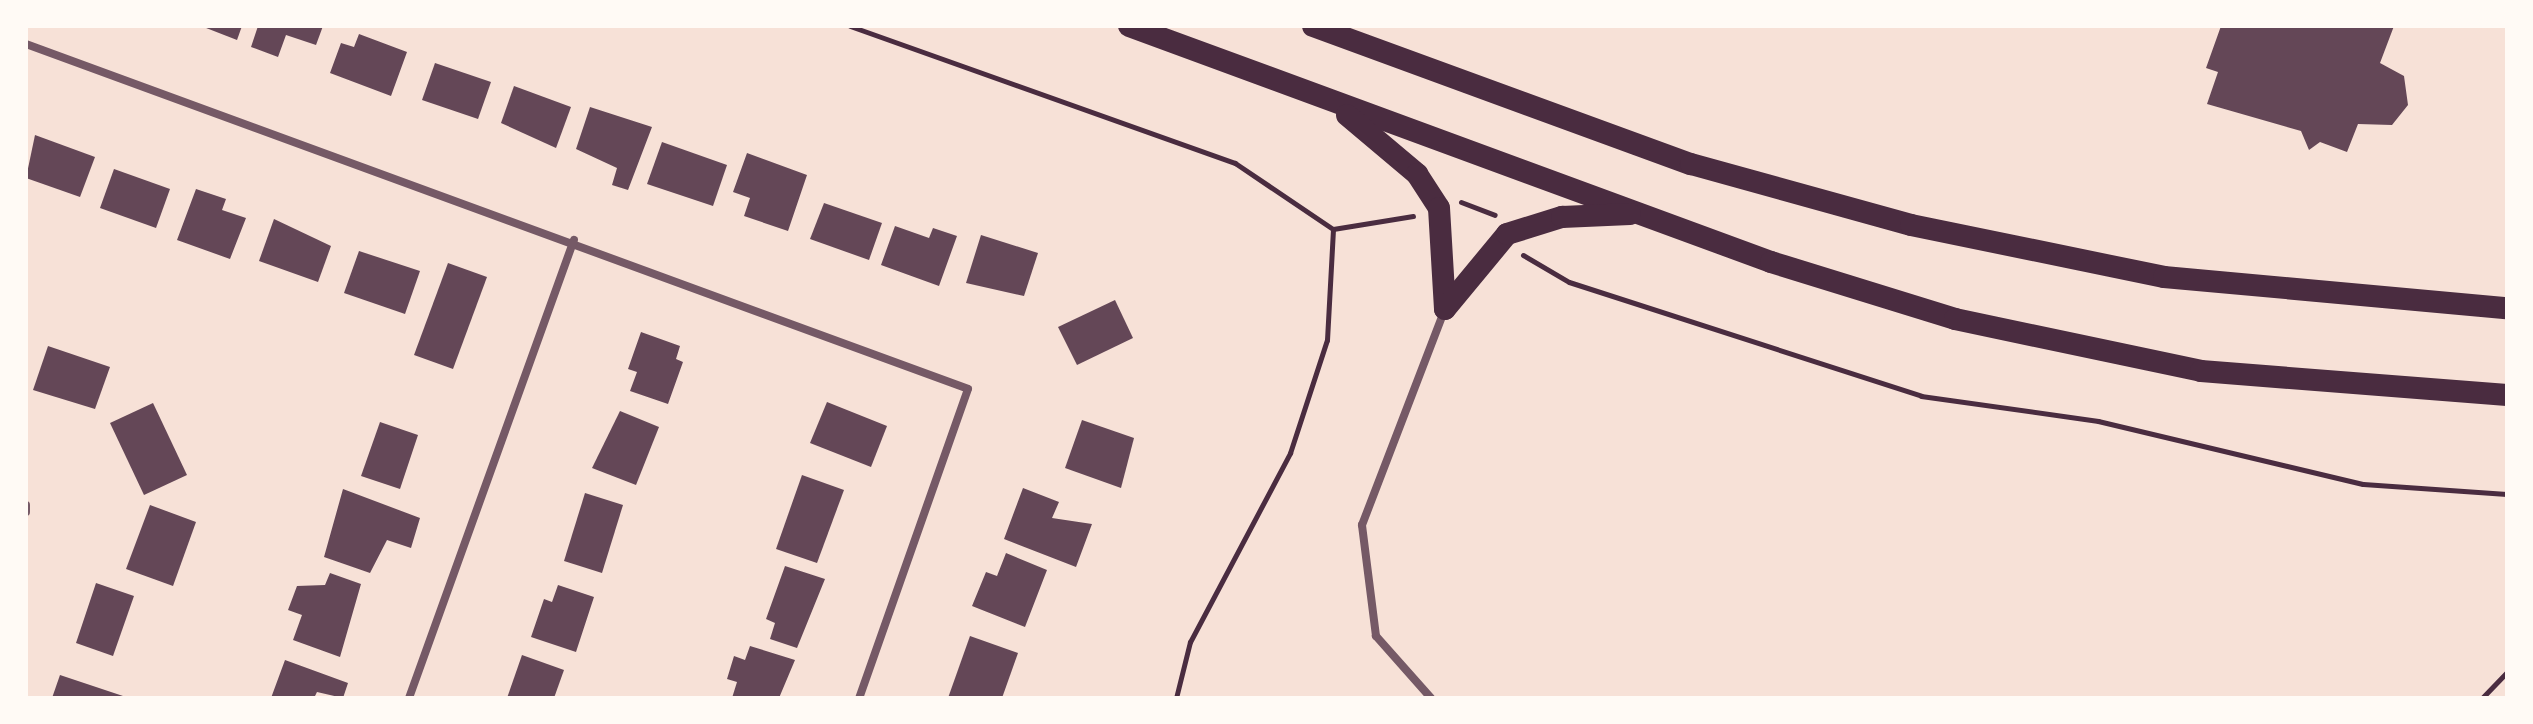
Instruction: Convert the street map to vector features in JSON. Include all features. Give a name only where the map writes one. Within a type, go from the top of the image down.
[{"type":"highway","points":[[1129,26],[1862,293],[2090,351],[2201,371],[2393,389],[2507,395]]},
{"type":"highway","points":[[1313,26],[1691,164],[1911,225],[2164,277],[2507,308]]},
{"type":"highway","points":[[1343,26],[1372,48]]},
{"type":"highway","points":[[1334,103],[1432,194],[1446,241],[1445,309]]},
{"type":"highway","points":[[1445,309],[1507,234],[1562,217],[1643,214]]},
{"type":"highway","points":[[2393,389],[2507,405]]},
{"type":"street","points":[[26,44],[574,240],[968,389],[859,698]]},
{"type":"street","points":[[409,698],[574,240]]},
{"type":"street","points":[[1431,698],[1376,636],[1362,525],[1445,309]]},
{"type":"street","points":[[26,505],[26,512]]},
{"type":"path","points":[[850,26],[1235,163],[1333,229],[1425,213]]},
{"type":"path","points":[[1459,202],[1480,204],[1498,220]]},
{"type":"path","points":[[1176,698],[1190,642],[1290,453],[1309,397],[1327,340],[1333,229]]},
{"type":"path","points":[[1517,250],[1569,282],[1921,396],[2098,421],[2363,484],[2507,494]]},
{"type":"path","points":[[2482,698],[2507,672]]},
{"type":"building","points":[[201,26],[242,26],[237,40]]},
{"type":"building","points":[[258,26],[323,26],[316,45],[286,35],[278,57],[251,47]]},
{"type":"building","points":[[2221,26],[2394,26],[2380,63],[2404,76],[2408,105],[2392,125],[2358,124],[2347,152],[2320,142],[2309,150],[2301,131],[2207,104],[2218,72],[2206,68]]},
{"type":"building","points":[[359,34],[407,52],[391,96],[330,73],[341,43],[354,47]]},
{"type":"building","points":[[435,63],[491,82],[478,119],[422,100]]},
{"type":"building","points":[[514,86],[571,107],[556,148],[501,123]]},
{"type":"building","points":[[590,107],[652,127],[628,190],[612,185],[617,168],[576,149]]},
{"type":"building","points":[[35,135],[95,157],[80,197],[26,178]]},
{"type":"building","points":[[662,142],[727,165],[713,206],[647,184]]},
{"type":"building","points":[[747,153],[807,175],[788,231],[744,216],[750,198],[733,192]]},
{"type":"building","points":[[114,169],[170,189],[156,228],[100,208]]},
{"type":"building","points":[[196,189],[226,199],[222,210],[246,218],[230,259],[177,240]]},
{"type":"building","points":[[824,203],[882,223],[869,260],[810,239]]},
{"type":"building","points":[[274,219],[331,246],[318,282],[259,261]]},
{"type":"building","points":[[895,226],[929,238],[933,228],[957,236],[939,286],[881,265]]},
{"type":"building","points":[[981,235],[1038,253],[1024,296],[966,283]]},
{"type":"building","points":[[359,251],[420,271],[405,314],[344,293]]},
{"type":"building","points":[[448,263],[487,277],[453,369],[414,355]]},
{"type":"building","points":[[1115,300],[1133,338],[1077,365],[1058,327]]},
{"type":"building","points":[[641,332],[680,346],[676,359],[683,362],[668,404],[630,391],[637,372],[628,369]]},
{"type":"building","points":[[48,346],[110,367],[95,409],[33,390]]},
{"type":"building","points":[[827,402],[887,426],[871,467],[810,443]]},
{"type":"building","points":[[153,403],[187,475],[144,495],[110,423]]},
{"type":"building","points":[[620,411],[659,427],[636,485],[592,468]]},
{"type":"building","points":[[1082,420],[1134,438],[1121,488],[1065,468]]},
{"type":"building","points":[[380,422],[418,435],[400,489],[361,476]]},
{"type":"building","points":[[802,475],[844,490],[817,563],[776,549]]},
{"type":"building","points":[[1023,488],[1059,502],[1052,518],[1092,524],[1076,567],[1004,539]]},
{"type":"building","points":[[343,489],[420,518],[411,548],[387,540],[370,573],[324,557]]},
{"type":"building","points":[[585,493],[623,505],[602,573],[564,561]]},
{"type":"building","points":[[150,505],[196,522],[173,586],[126,569]]},
{"type":"building","points":[[1006,553],[1047,570],[1025,627],[972,606],[986,572],[997,576]]},
{"type":"building","points":[[785,566],[825,579],[797,648],[770,639],[775,623],[766,619]]},
{"type":"building","points":[[330,573],[361,584],[340,657],[293,640],[302,615],[288,610],[297,586],[325,585]]},
{"type":"building","points":[[96,583],[134,596],[113,656],[76,643]]},
{"type":"building","points":[[558,585],[594,597],[576,652],[531,637],[544,599],[552,602]]},
{"type":"building","points":[[970,636],[1018,653],[1002,698],[948,698]]},
{"type":"building","points":[[750,646],[795,660],[779,698],[732,698],[737,682],[727,679],[734,656],[745,660]]},
{"type":"building","points":[[522,655],[564,670],[554,698],[507,698]]},
{"type":"building","points":[[285,660],[348,683],[343,698],[317,692],[314,698],[271,698]]},
{"type":"building","points":[[60,675],[126,697],[126,698],[52,698]]}]
